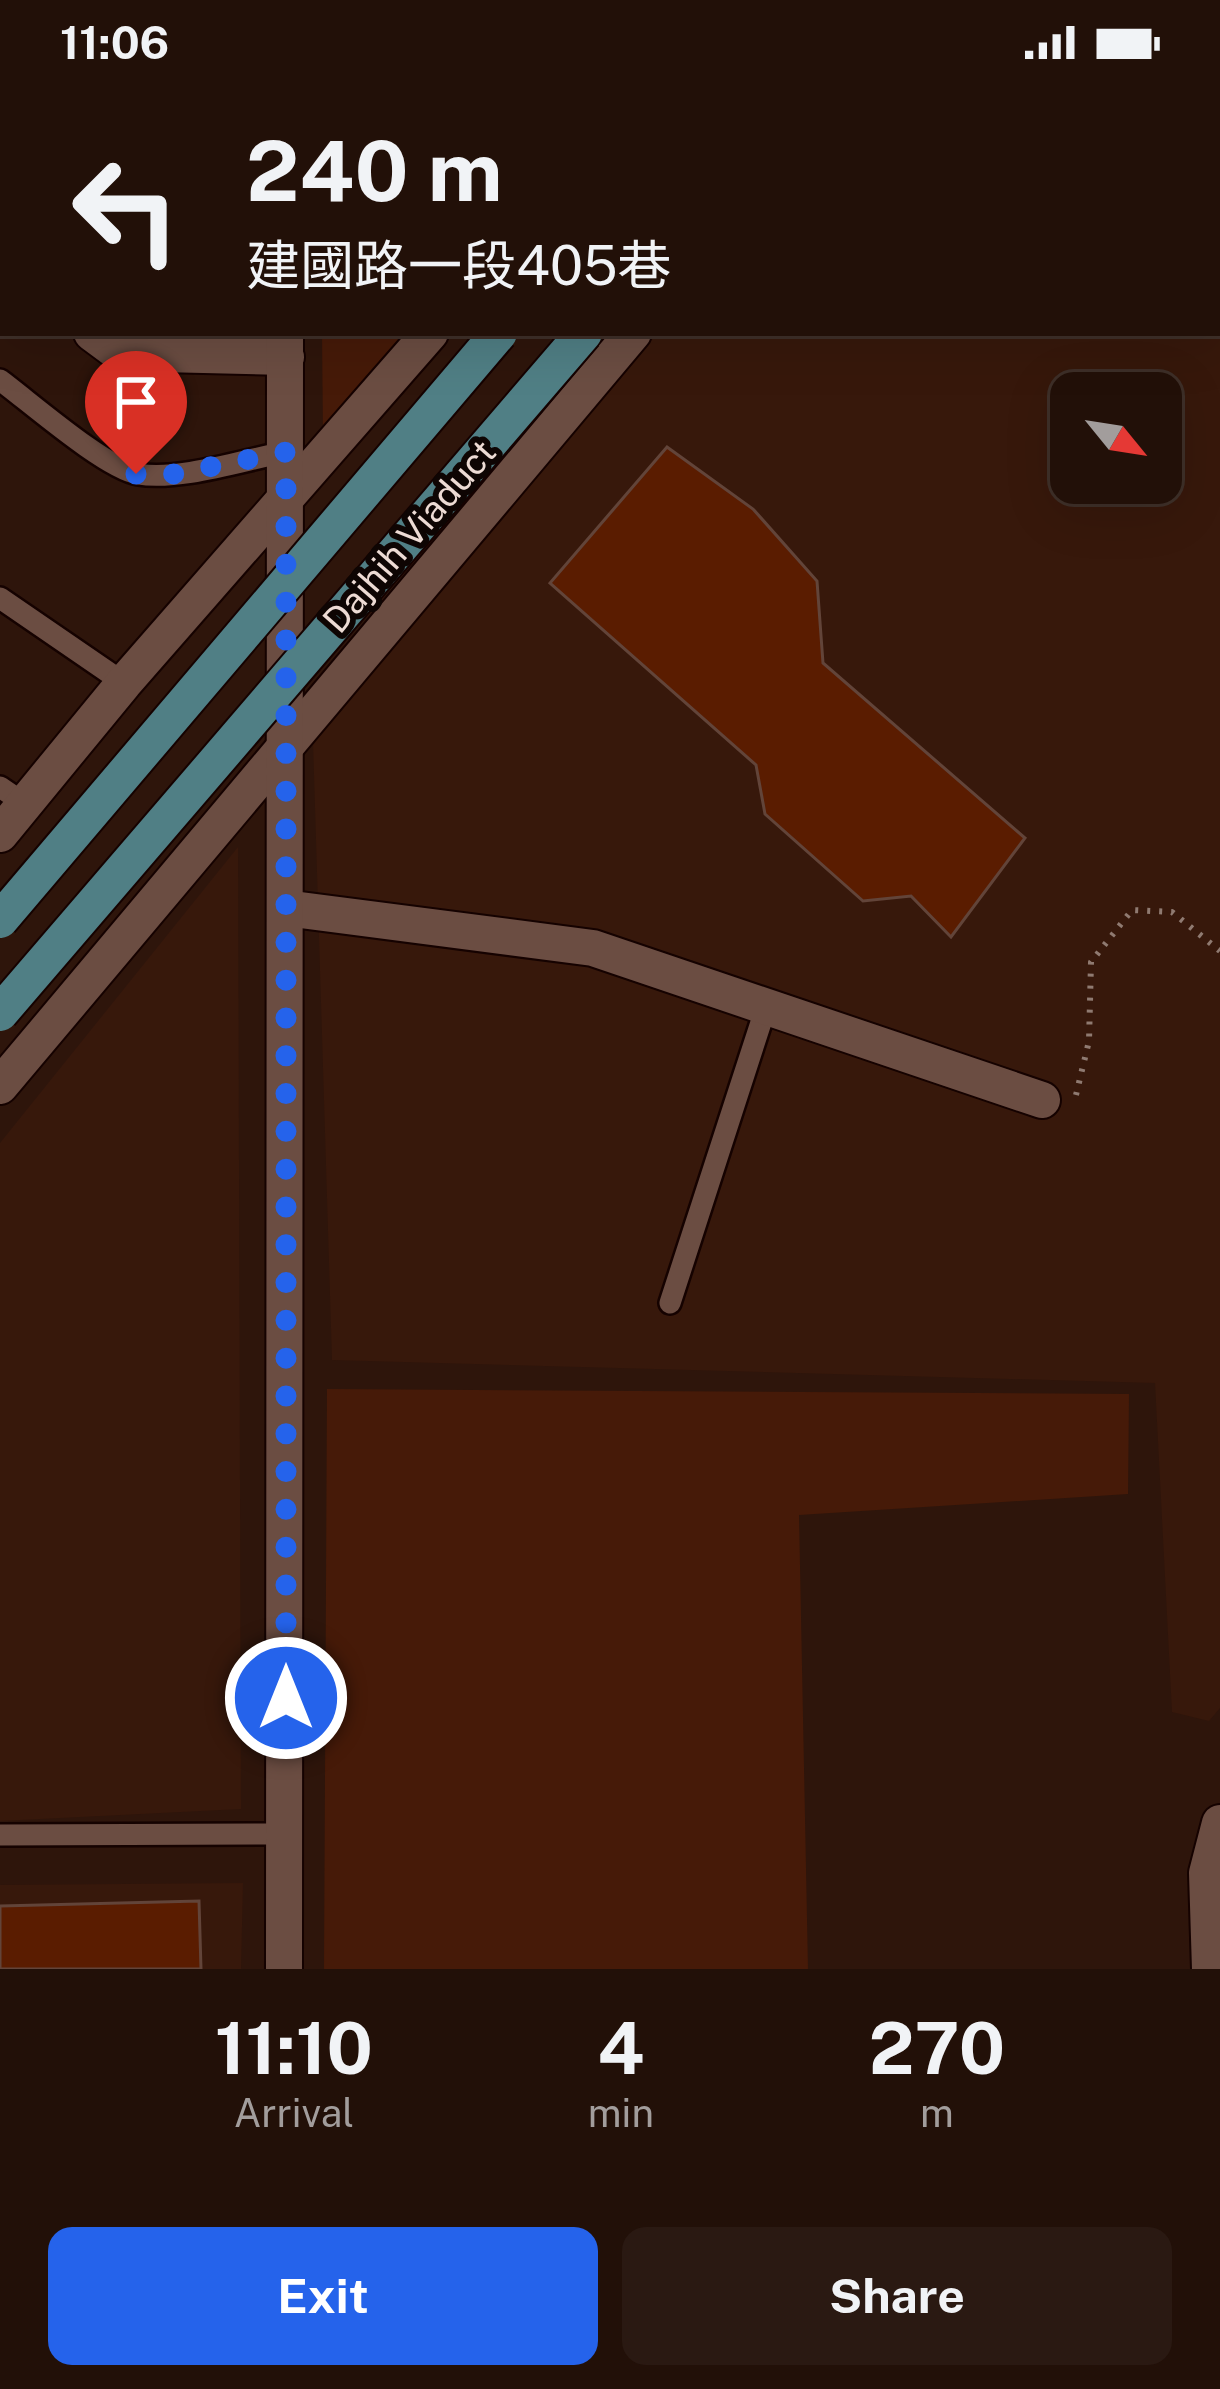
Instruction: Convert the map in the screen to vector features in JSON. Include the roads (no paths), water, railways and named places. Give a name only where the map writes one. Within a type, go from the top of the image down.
[{"type":"main road","name":"Dajhih Viaduct","points":[[0,920],[496,336]]},
{"type":"main road","name":"Dajhih Viaduct","points":[[0,1013],[581,336]]},
{"type":"street","points":[[96,336],[118,353],[285,345],[284,1969]]},
{"type":"street","points":[[0,834],[12,796],[124,683],[427,336]]},
{"type":"street","points":[[0,1086],[630,336]]},
{"type":"street","points":[[285,908],[593,948],[1042,1100]]},
{"type":"street","points":[[1210,1969],[1214,1923],[1208,1873],[1220,1823]]},
{"type":"lane","points":[[0,380],[115,464],[136,474],[168,475],[286,452]]},
{"type":"lane","points":[[0,598],[124,683]]},
{"type":"lane","points":[[670,1303],[766,1006]]},
{"type":"lane","points":[[0,1835],[285,1834]]}]
